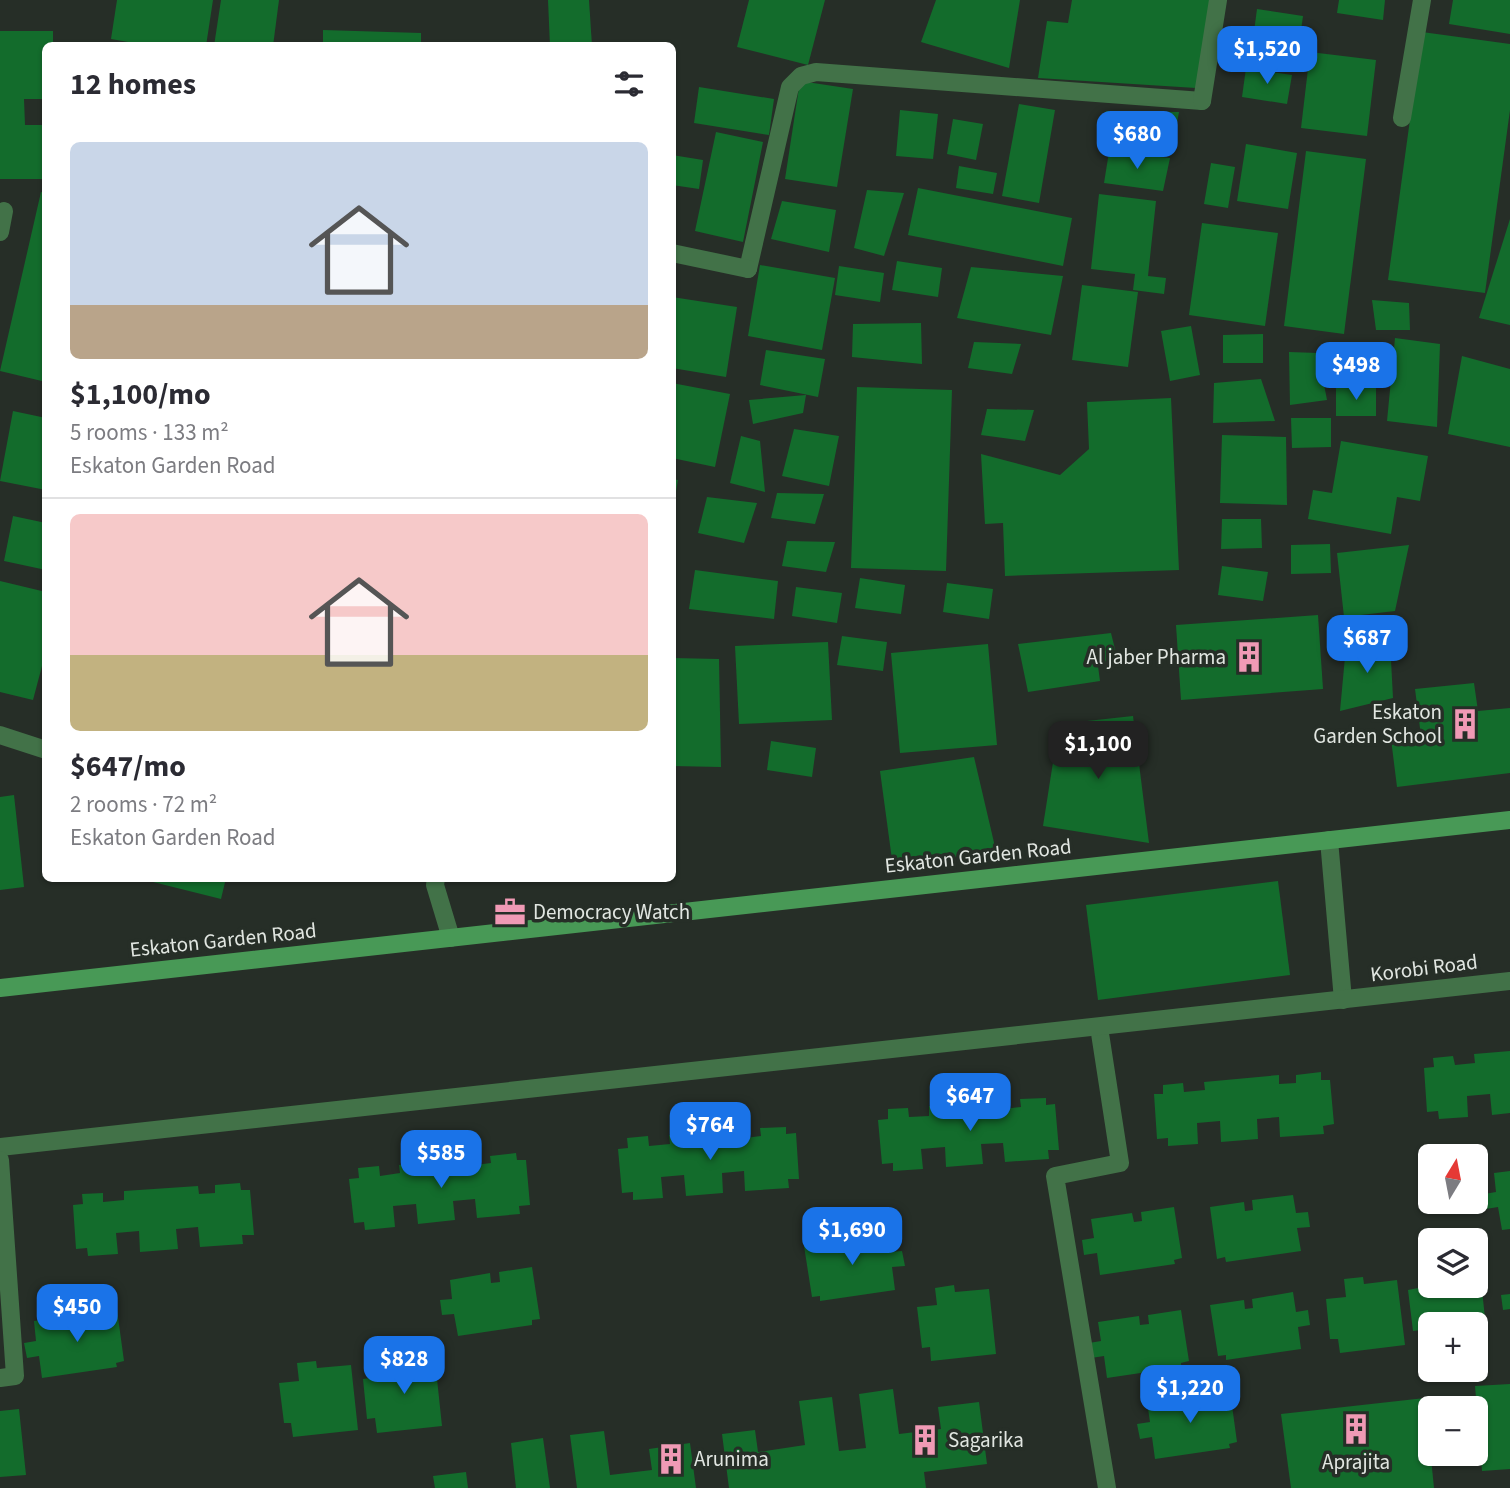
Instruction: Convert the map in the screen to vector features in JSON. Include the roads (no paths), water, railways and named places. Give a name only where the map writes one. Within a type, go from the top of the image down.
[{"type":"main road","name":"Eskaton Garden Road","points":[[0,988],[1510,820]]},
{"type":"street","points":[[676,254],[748,269],[790,87],[801,76],[816,72],[1202,101],[1218,0]]},
{"type":"street","points":[[1402,118],[1422,0]]},
{"type":"street","points":[[0,232],[5,211]]},
{"type":"street","points":[[0,735],[42,749]]},
{"type":"street","points":[[1329,840],[1343,1000]]},
{"type":"street","points":[[430,882],[451,938]]},
{"type":"street","name":"Korobi Road","points":[[0,1147],[1510,981]]},
{"type":"street","points":[[1099,1027],[1120,1163],[1055,1176],[1107,1488]]},
{"type":"street","points":[[0,1160],[15,1376],[0,1378]]},
{"type":"place","name":"Al jaber Pharma","points":[[1249,657]]},
{"type":"place","name":"Eskaton Garden School","points":[[1465,724]]},
{"type":"place","name":"Democracy Watch","points":[[510,912]]},
{"type":"place","name":"Aprajita","points":[[1356,1429]]},
{"type":"place","name":"Sagarika","points":[[925,1440]]},
{"type":"place","name":"Arunima","points":[[671,1459]]}]
